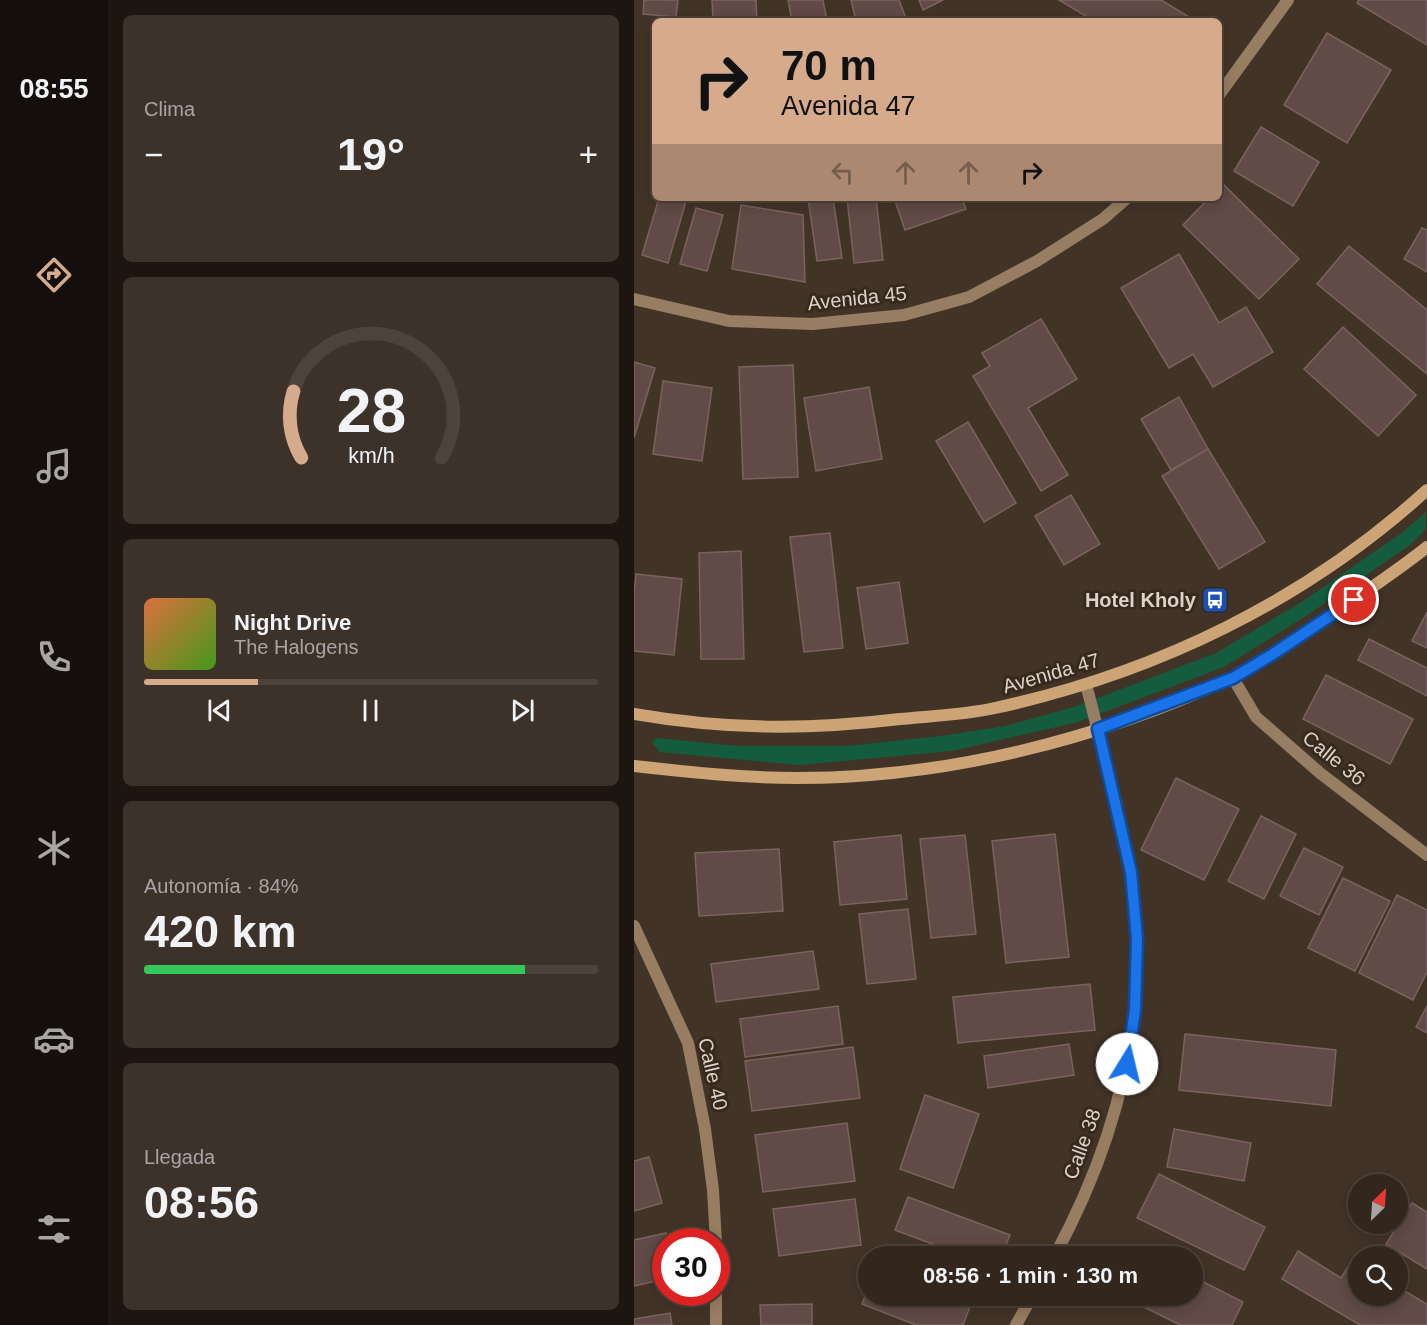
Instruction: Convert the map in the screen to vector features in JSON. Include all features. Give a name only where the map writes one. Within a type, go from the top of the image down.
[{"type":"main road","name":"Avenida 47","points":[[634,714],[673,721],[764,728],[841,726],[992,709],[1086,685],[1160,659],[1277,601],[1348,554],[1426,490]]},
{"type":"main road","points":[[634,766],[733,776],[868,774],[927,768],[990,757],[1098,729],[1233,678],[1354,600],[1426,547]]},
{"type":"street","points":[[1222,91],[1288,0]]},
{"type":"street","name":"Avenida 45","points":[[634,299],[729,321],[813,324],[904,315],[969,297],[1037,261],[1103,219],[1124,201]]},
{"type":"street","name":"Calle 36","points":[[1233,678],[1256,717],[1320,773],[1426,855]]},
{"type":"street","name":"Calle 38","points":[[1059,1246],[1098,1164],[1124,1083],[1135,1010],[1137,939],[1131,872],[1086,685]]},
{"type":"street","name":"Calle 40","points":[[634,926],[688,1043],[705,1129],[715,1228]]},
{"type":"street","points":[[716,1306],[716,1325]]},
{"type":"street","points":[[1016,1325],[1026,1306]]},
{"type":"green space","points":[[1426,512],[1426,529],[1410,545],[1306,616],[1224,667],[1078,722],[952,751],[799,765],[660,752],[652,743],[657,738],[739,746],[846,746],[941,736],[1005,726],[1074,707],[1216,653],[1300,603],[1403,532]]},
{"type":"building","points":[[644,0],[678,0],[676,17],[643,14]]},
{"type":"building","points":[[712,0],[756,0],[757,18],[713,18]]},
{"type":"building","points":[[788,0],[823,0],[826,18],[791,18]]},
{"type":"building","points":[[851,0],[899,0],[906,18],[855,18]]},
{"type":"building","points":[[919,0],[943,0],[923,10]]},
{"type":"building","points":[[1059,0],[1161,0],[1191,18],[1089,18]]},
{"type":"building","points":[[1359,0],[1427,0],[1427,45],[1357,3]]},
{"type":"building","points":[[1327,33],[1391,70],[1347,143],[1284,105]]},
{"type":"building","points":[[1261,127],[1319,162],[1293,206],[1234,171]]},
{"type":"building","points":[[1222,185],[1299,259],[1259,299],[1183,225],[1206,201],[1222,201]]},
{"type":"building","points":[[658,201],[686,201],[668,263],[642,255]]},
{"type":"building","points":[[808,201],[833,201],[842,258],[817,261]]},
{"type":"building","points":[[847,201],[876,201],[883,260],[854,263]]},
{"type":"building","points":[[895,201],[963,201],[966,209],[905,230]]},
{"type":"building","points":[[741,205],[803,215],[805,282],[732,269]]},
{"type":"building","points":[[696,208],[723,215],[707,271],[680,264]]},
{"type":"building","points":[[1422,228],[1427,230],[1427,272],[1404,259]]},
{"type":"building","points":[[1349,246],[1427,310],[1427,374],[1317,284]]},
{"type":"building","points":[[1179,254],[1219,323],[1246,307],[1273,352],[1213,387],[1193,354],[1169,368],[1121,288]]},
{"type":"building","points":[[1041,319],[1077,379],[1028,408],[1068,475],[1041,491],[973,376],[990,366],[982,353]]},
{"type":"building","points":[[1343,327],[1416,395],[1378,436],[1304,369]]},
{"type":"building","points":[[634,362],[655,368],[634,438]]},
{"type":"building","points":[[793,365],[798,477],[743,479],[739,367]]},
{"type":"building","points":[[663,381],[712,388],[702,461],[653,454]]},
{"type":"building","points":[[869,387],[882,459],[816,471],[804,398]]},
{"type":"building","points":[[1179,397],[1208,449],[1171,470],[1141,419]]},
{"type":"building","points":[[968,422],[1016,503],[984,522],[936,441]]},
{"type":"building","points":[[1208,449],[1265,542],[1219,569],[1162,476]]},
{"type":"building","points":[[1071,495],[1100,544],[1064,565],[1035,516]]},
{"type":"building","points":[[830,533],[843,648],[804,652],[790,537]]},
{"type":"building","points":[[741,551],[744,659],[701,659],[699,553]]},
{"type":"building","points":[[636,574],[682,579],[674,655],[634,651]]},
{"type":"building","points":[[899,582],[908,643],[866,649],[857,588]]},
{"type":"building","points":[[1427,612],[1427,648],[1412,641]]},
{"type":"building","points":[[1369,639],[1427,668],[1427,696],[1358,660]]},
{"type":"building","points":[[1326,675],[1413,719],[1390,764],[1303,719]]},
{"type":"building","points":[[1176,778],[1239,809],[1204,880],[1141,850]]},
{"type":"building","points":[[1261,816],[1296,834],[1264,899],[1228,881]]},
{"type":"building","points":[[1055,834],[1069,957],[1006,963],[992,841]]},
{"type":"building","points":[[901,835],[907,899],[840,905],[834,842]]},
{"type":"building","points":[[965,835],[976,934],[931,938],[920,839]]},
{"type":"building","points":[[1304,848],[1343,867],[1319,915],[1280,896]]},
{"type":"building","points":[[779,849],[783,911],[699,916],[695,853]]},
{"type":"building","points":[[1343,878],[1390,901],[1355,971],[1308,948]]},
{"type":"building","points":[[1397,895],[1427,910],[1427,972],[1413,1000],[1359,973]]},
{"type":"building","points":[[908,909],[916,979],[867,984],[859,914]]},
{"type":"building","points":[[813,951],[819,989],[716,1002],[711,964]]},
{"type":"building","points":[[1090,984],[1095,1030],[958,1043],[953,997]]},
{"type":"building","points":[[838,1006],[843,1044],[745,1057],[740,1019]]},
{"type":"building","points":[[1427,1006],[1427,1033],[1416,1027]]},
{"type":"building","points":[[1185,1034],[1336,1050],[1331,1106],[1179,1090]]},
{"type":"building","points":[[1069,1044],[1074,1075],[988,1088],[984,1056]]},
{"type":"building","points":[[853,1047],[860,1098],[752,1111],[745,1061]]},
{"type":"building","points":[[925,1095],[979,1114],[953,1188],[900,1169]]},
{"type":"building","points":[[847,1123],[855,1181],[763,1192],[755,1135]]},
{"type":"building","points":[[1174,1129],[1251,1143],[1244,1181],[1167,1167]]},
{"type":"building","points":[[649,1157],[662,1203],[634,1211],[634,1161]]},
{"type":"building","points":[[1159,1174],[1265,1227],[1244,1270],[1203,1250],[1203,1246],[1195,1246],[1137,1218]]},
{"type":"building","points":[[908,1197],[1010,1235],[1006,1246],[938,1246],[895,1230]]},
{"type":"building","points":[[855,1199],[861,1245],[779,1256],[773,1209]]},
{"type":"building","points":[[1412,1203],[1427,1212],[1427,1269],[1408,1257],[1408,1246],[1386,1244],[1392,1234],[1408,1234],[1408,1209]]},
{"type":"building","points":[[652,1236],[652,1282],[634,1286],[634,1240]]},
{"type":"building","points":[[1298,1251],[1341,1278],[1348,1267],[1348,1306],[1408,1306],[1408,1293],[1427,1304],[1427,1325],[1360,1325],[1282,1279]]},
{"type":"building","points":[[1203,1282],[1243,1302],[1232,1325],[1180,1325],[1142,1306],[1203,1306]]},
{"type":"building","points":[[812,1304],[812,1325],[761,1325],[760,1305]]},
{"type":"building","points":[[867,1306],[970,1306],[963,1325],[916,1325]]},
{"type":"building","points":[[670,1313],[672,1325],[634,1325],[634,1319]]},
{"type":"place","name":"Hotel Kholy","points":[[1215,600]]},
{"type":"route","points":[[1127,1064],[1135,1010],[1137,939],[1131,872],[1098,729],[1233,678],[1354,600]]}]
